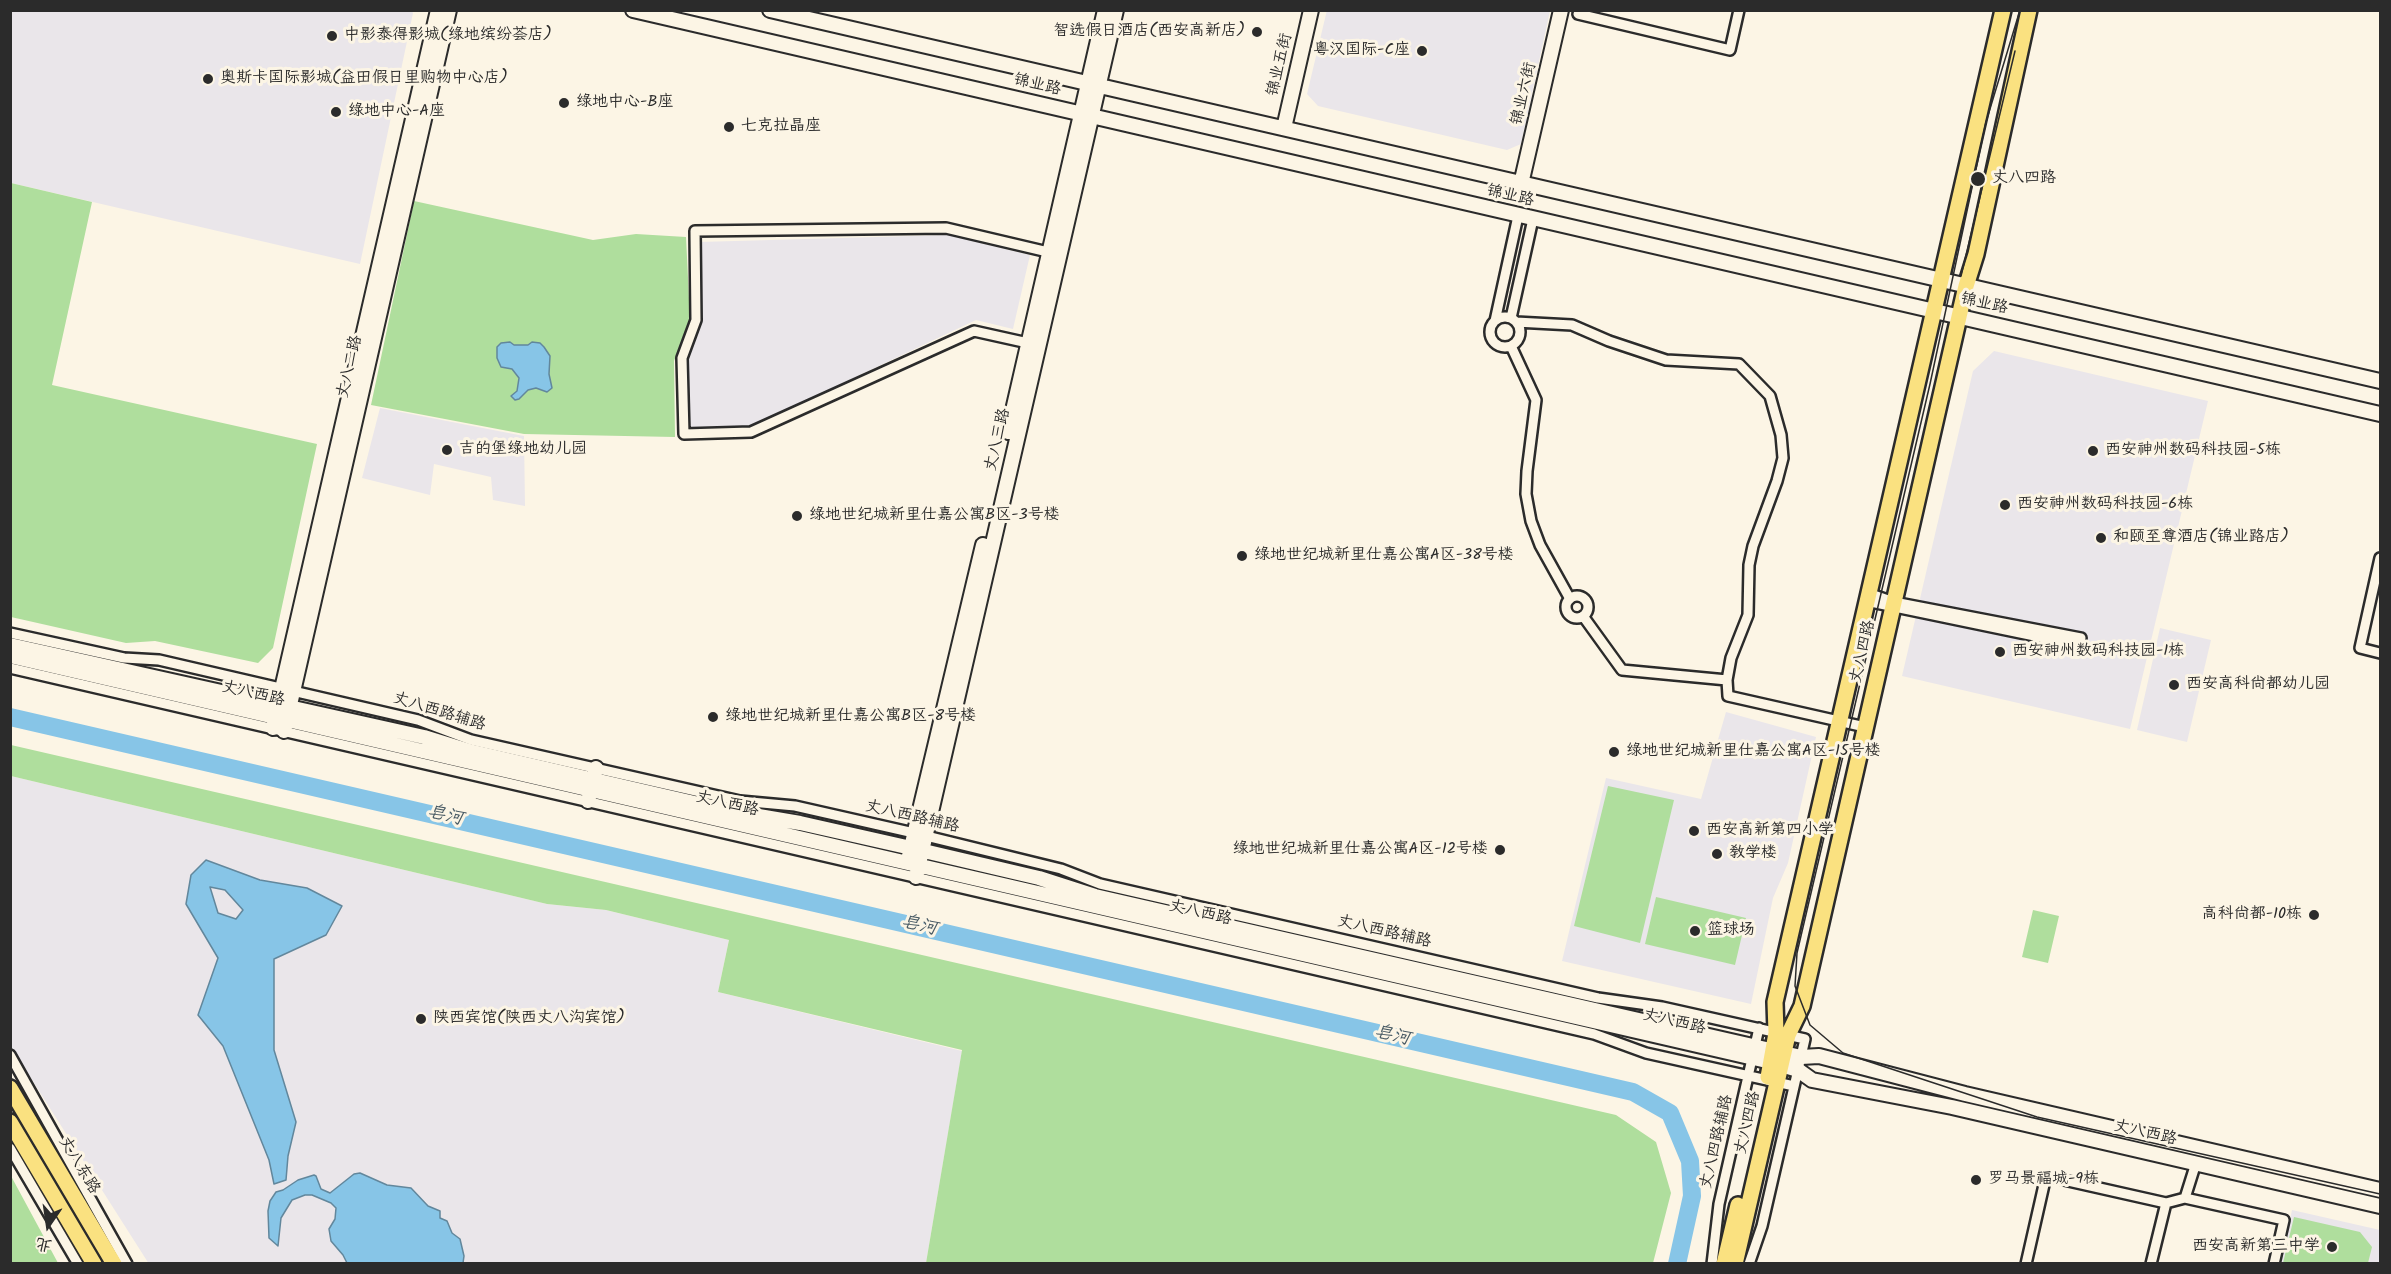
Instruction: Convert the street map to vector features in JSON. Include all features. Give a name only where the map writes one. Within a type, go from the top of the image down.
[{"type":"main road","name":"丈八二路","points":[[282,718],[438,10]]},
{"type":"main road","name":"丈八二路","points":[[288,690],[449,10]]},
{"type":"main road","name":"锦业路","points":[[633,10],[2380,414]]},
{"type":"main road","name":"锦业路","points":[[770,10],[2380,381]]},
{"type":"main road","name":"丈八三路","points":[[919,834],[1093,84],[1105,10]]},
{"type":"main road","name":"丈八三路","points":[[1093,84],[1116,10]]},
{"type":"main road","name":"锦业五街","points":[[1284,128],[1311,10]]},
{"type":"main road","name":"锦业六街","points":[[1521,184],[1561,10]]},
{"type":"main road","name":"丈八四路","points":[[1782,1034],[1775,1002],[2003,10]]},
{"type":"main road","name":"丈八四路","points":[[1735,1263],[1782,1034],[1802,1006],[1966,286],[1976,254],[2029,10]]},
{"type":"main road","name":"丈八三路","points":[[913,869],[1048,252],[1086,114]]},
{"type":"main road","name":"丈八西路","points":[[10,645],[114,669],[142,673],[282,718]]},
{"type":"main road","name":"丈八西路","points":[[10,656],[282,718],[424,736],[592,785],[913,869],[1754,1052]]},
{"type":"main road","name":"丈八西路","points":[[592,785],[800,823],[916,849],[1039,878],[1095,896],[1800,1064],[1819,1056],[1965,1094],[2380,1190]]},
{"type":"main road","name":"丈八西路","points":[[1800,1064],[1812,1080],[1952,1107],[2380,1206]]},
{"type":"main road","name":"丈八四路","points":[[1724,1263],[1772,1081]]},
{"type":"main road","name":"丈八东路","points":[[10,1088],[114,1263]]},
{"type":"main road","points":[[10,1122],[94,1263]]},
{"type":"street","points":[[1578,14],[1730,50],[1739,10]]},
{"type":"street","points":[[1518,216],[1495,321],[1490,332],[1494,342],[1503,347],[1511,346],[1519,339],[1520,331],[1514,320],[1533,219]]},
{"type":"street","points":[[1028,344],[974,331],[751,432],[684,434],[682,358],[696,320],[695,231],[946,228],[1048,252]]},
{"type":"street","points":[[1495,321],[1501,317],[1572,325],[1609,341],[1666,360],[1739,364],[1770,396],[1781,435],[1783,458],[1749,565],[1748,615],[1731,658],[1727,680],[1728,696],[1865,728]]},
{"type":"street","points":[[1511,346],[1536,400],[1526,494],[1531,520],[1550,564],[1570,599]]},
{"type":"street","points":[[2380,558],[2360,648],[2380,653]]},
{"type":"street","points":[[1580,596],[1586,600],[1588,607],[1583,616],[1576,618],[1568,612],[1566,605],[1570,599],[1580,596]]},
{"type":"street","points":[[1867,597],[1893,604],[2078,645],[2080,638],[1893,604]]},
{"type":"street","points":[[1583,616],[1622,670],[1727,680]]},
{"type":"street","name":"丈八西路辅路","points":[[10,633],[124,658],[159,660],[417,720],[592,785]]},
{"type":"street","name":"丈八西路辅路","points":[[10,668],[282,718],[592,785],[795,806],[1061,869],[1100,884],[1598,998],[1662,1006],[1759,1028],[1805,1040],[1800,1064]]},
{"type":"street","points":[[913,869],[1594,1034],[1646,1053],[1794,1086]]},
{"type":"street","name":"丈八四路辅路","points":[[1712,1263],[1719,1204],[1759,1028]]},
{"type":"street","points":[[10,1056],[127,1263]]},
{"type":"street","points":[[1749,1263],[1762,1226],[1800,1064]]},
{"type":"street","points":[[10,1148],[78,1263]]},
{"type":"street","points":[[2185,1198],[2196,1162]]},
{"type":"street","points":[[2026,1263],[2046,1176],[2166,1203],[2185,1198],[2284,1220],[2274,1263]]},
{"type":"street","points":[[2151,1263],[2166,1203]]},
{"type":"shaded area","points":[[411,10],[413,13],[360,264],[11,183],[11,11]]},
{"type":"shaded area","points":[[1327,10],[1550,11],[1521,144],[1507,150],[1318,106],[1307,94]]},
{"type":"shaded area","points":[[948,235],[1030,255],[1013,329],[976,320],[746,429],[688,431],[686,358],[701,324],[699,242]]},
{"type":"shaded area","points":[[1994,351],[2208,401],[2130,729],[1902,676],[1973,371]]},
{"type":"shaded area","name":"吉的堡绿地幼儿园","points":[[380,408],[524,436],[525,506],[493,500],[491,477],[434,464],[430,495],[362,478]]},
{"type":"shaded area","name":"西安高科尚都幼儿园","points":[[2160,628],[2211,640],[2187,742],[2137,730]]},
{"type":"shaded area","name":"西安高新第四小学","points":[[1726,712],[1816,737],[1788,863],[1773,898],[1751,1004],[1562,961],[1606,778],[1701,799]]},
{"type":"shaded area","name":"陕西宾馆(陕西丈八沟宾馆)","points":[[11,776],[547,904],[606,910],[729,940],[718,992],[962,1051],[926,1263],[149,1264],[11,1047]]},
{"type":"shaded area","name":"西安高新第三中学","points":[[2292,1210],[2380,1230],[2380,1263],[2280,1264]]},
{"type":"green space","points":[[11,183],[92,202],[52,385],[317,444],[273,648],[258,663],[155,641],[126,643],[11,617]]},
{"type":"green space","points":[[414,201],[593,240],[636,234],[686,237],[690,319],[674,361],[675,437],[524,434],[371,405]]},
{"type":"green space","points":[[11,745],[1616,1115],[1656,1142],[1671,1193],[1653,1263],[926,1263],[962,1050],[718,992],[729,940],[606,910],[547,904],[11,776]]},
{"type":"green space","points":[[1608,786],[1674,800],[1640,943],[1574,926]]},
{"type":"green space","name":"篮球场","points":[[1656,897],[1746,918],[1735,965],[1645,944]]},
{"type":"green space","points":[[2033,910],[2059,916],[2048,963],[2022,957]]},
{"type":"green space","points":[[11,1176],[58,1263],[11,1263]]},
{"type":"green space","name":"西安高新第三中学","points":[[2294,1217],[2360,1232],[2372,1247],[2368,1263],[2283,1263]]},
{"type":"water","points":[[510,342],[514,345],[540,343],[544,347],[550,356],[549,374],[552,388],[547,392],[536,388],[528,390],[515,400],[511,396],[517,391],[519,378],[512,369],[501,367],[497,358],[497,347],[501,343]]},
{"type":"water","points":[[206,860],[260,880],[307,888],[342,906],[326,935],[274,959],[274,1050],[296,1122],[288,1156],[286,1180],[274,1184],[269,1160],[223,1046],[198,1015],[218,958],[186,904],[191,875]],"holes":[[[210,887],[225,890],[243,910],[236,919],[218,913]]]},
{"type":"water","points":[[360,1173],[387,1185],[411,1188],[428,1206],[440,1211],[440,1218],[447,1221],[452,1233],[460,1239],[464,1256],[463,1263],[347,1263],[331,1241],[329,1229],[335,1219],[336,1208],[331,1203],[312,1195],[292,1200],[281,1218],[278,1246],[269,1238],[268,1211],[270,1201],[276,1192],[298,1180],[314,1175],[321,1189],[330,1193],[354,1174]]},
{"type":"waterway","name":"皂河","points":[[10,717],[1633,1092],[1670,1113],[1690,1161],[1692,1196],[1677,1264]]},
{"type":"tram line","points":[[2020,10],[1986,122],[1930,384],[1797,953],[1795,986],[1810,1025],[1843,1053],[2037,1117],[2380,1194]]},
{"type":"tram line","points":[[1961,276],[2015,51]]},
{"type":"place","name":"智选假日酒店(西安高新店)","points":[[1257,32]]},
{"type":"place","name":"中影泰得影城(绿地缤纷荟店)","points":[[332,36]]},
{"type":"place","name":"粤汉国际-C座","points":[[1422,51]]},
{"type":"place","name":"奥斯卡国际影城(益田假日里购物中心店)","points":[[208,79]]},
{"type":"place","name":"绿地中心-B座","points":[[564,103]]},
{"type":"place","name":"绿地中心-A座","points":[[336,112]]},
{"type":"place","name":"七克拉晶座","points":[[729,127]]},
{"type":"place","name":"丈八四路","points":[[1978,179]]},
{"type":"place","name":"吉的堡绿地幼儿园","points":[[447,450]]},
{"type":"place","name":"西安神州数码科技园-5栋","points":[[2093,451]]},
{"type":"place","name":"西安神州数码科技园-6栋","points":[[2005,505]]},
{"type":"place","name":"绿地世纪城新里仕嘉公寓B区-3号楼","points":[[797,516]]},
{"type":"place","name":"和颐至尊酒店(锦业路店)","points":[[2101,538]]},
{"type":"place","name":"绿地世纪城新里仕嘉公寓A区-38号楼","points":[[1242,556]]},
{"type":"place","name":"西安神州数码科技园-1栋","points":[[2000,652]]},
{"type":"place","name":"西安高科尚都幼儿园","points":[[2174,685]]},
{"type":"place","name":"绿地世纪城新里仕嘉公寓B区-8号楼","points":[[713,717]]},
{"type":"place","name":"绿地世纪城新里仕嘉公寓A区-15号楼","points":[[1614,752]]},
{"type":"place","name":"西安高新第四小学","points":[[1694,831]]},
{"type":"place","name":"绿地世纪城新里仕嘉公寓A区-12号楼","points":[[1500,850]]},
{"type":"place","name":"教学楼","points":[[1717,854]]},
{"type":"place","name":"高科尚都-10栋","points":[[2314,915]]},
{"type":"place","name":"篮球场","points":[[1695,931]]},
{"type":"place","name":"陕西宾馆(陕西丈八沟宾馆)","points":[[421,1019]]},
{"type":"place","name":"罗马景福城-9栋","points":[[1976,1180]]},
{"type":"place","name":"西安高新第三中学","points":[[2332,1247]]}]
